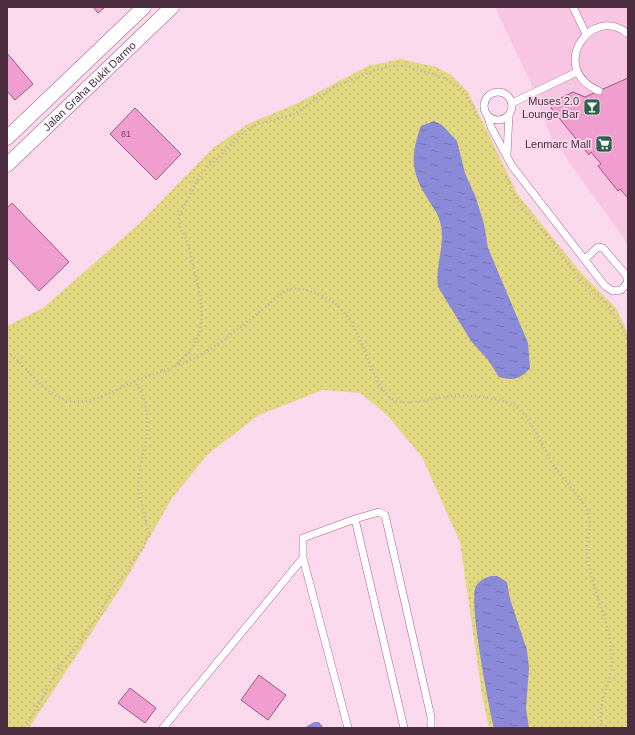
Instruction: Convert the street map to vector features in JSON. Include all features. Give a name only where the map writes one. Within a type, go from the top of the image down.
[{"type":"street","name":"Jalan Graha Bukit Darmo","points":[[7,138],[144,7]]},
{"type":"street","name":"Jalan Graha Bukit Darmo","points":[[7,165],[172,7]]},
{"type":"lane","points":[[574,7],[586,34]]},
{"type":"lane","points":[[599,91],[590,87],[583,81],[577,72],[575,52],[579,42],[586,34],[595,28],[605,26],[615,27],[628,34]]},
{"type":"lane","points":[[512,103],[577,72]]},
{"type":"lane","points":[[512,103],[504,93],[497,92],[486,98],[484,105],[497,138],[512,166],[585,259],[604,286],[613,291],[621,290],[628,282],[626,275],[603,248],[598,247],[585,259]]},
{"type":"lane","points":[[506,154],[509,115],[512,103]]},
{"type":"lane","points":[[488,117],[499,120],[509,115]]},
{"type":"lane","points":[[348,728],[303,558],[303,538],[354,519],[379,512],[385,515],[431,717],[431,728]]},
{"type":"lane","points":[[354,519],[404,728]]},
{"type":"lane","points":[[163,728],[303,558]]},
{"type":"path","points":[[176,366],[189,352],[199,334],[202,316],[200,295],[187,239],[180,228],[179,216],[201,174],[246,130],[258,124],[293,115],[334,86],[376,70],[392,66],[406,66],[426,71],[444,78],[456,85],[466,94],[480,120]]},
{"type":"path","points":[[505,174],[512,191],[521,206],[549,238],[580,280],[607,305],[621,325],[628,341]]},
{"type":"path","points":[[7,355],[13,356],[44,388],[70,402],[94,398],[110,393],[135,381],[201,355],[287,290],[296,289],[311,292],[328,299],[342,309],[356,329],[383,392],[396,401],[409,402],[452,396],[496,399],[515,406],[527,418],[555,467],[585,506],[590,516],[587,552],[596,592],[610,640],[612,659],[611,676],[601,704],[600,718],[602,728]]},
{"type":"path","points":[[25,728],[57,671],[96,619],[113,589],[144,548],[149,534],[138,489],[139,473],[147,436],[147,414],[144,399],[135,381]]},
{"type":"shaded area","points":[[495,7],[628,7],[628,244],[551,137],[529,79]]},
{"type":"shaded area","points":[[400,59],[436,67],[451,75],[468,92],[518,195],[583,275],[616,308],[628,334],[628,728],[489,728],[482,695],[460,542],[422,457],[387,415],[360,393],[323,390],[259,415],[208,454],[172,498],[125,581],[29,728],[7,728],[7,326],[43,308],[139,224],[213,148],[248,124],[296,104],[368,66]]},
{"type":"water","points":[[434,121],[442,125],[457,141],[465,173],[476,198],[484,224],[488,248],[528,343],[530,368],[520,377],[508,379],[499,377],[488,360],[471,341],[438,287],[437,279],[442,241],[441,226],[437,214],[417,178],[414,162],[415,145],[421,126]]},
{"type":"water","points":[[491,576],[497,576],[507,582],[510,599],[527,650],[529,668],[526,709],[529,728],[494,728],[480,655],[474,595],[476,586]]},
{"type":"water","points":[[314,722],[319,722],[324,728],[304,728]]},
{"type":"building","points":[[93,7],[105,7],[98,13]]},
{"type":"building","points":[[7,53],[33,84],[15,100],[7,91]]},
{"type":"building","name":"Lenmarc Mall","points":[[628,78],[628,198],[620,189],[618,191],[598,166],[601,164],[591,152],[589,155],[551,108],[553,102],[573,92],[585,97]]},
{"type":"building","points":[[135,108],[181,154],[156,180],[110,134]]},
{"type":"building","points":[[12,203],[69,262],[39,291],[7,257],[7,208]]},
{"type":"building","points":[[259,675],[286,695],[268,720],[241,700]]},
{"type":"building","points":[[130,688],[156,708],[145,723],[118,703]]},
{"type":"place","name":"Muses 2.0 Lounge Bar","points":[[592,107]]},
{"type":"place","name":"Lenmarc Mall","points":[[604,144]]}]
